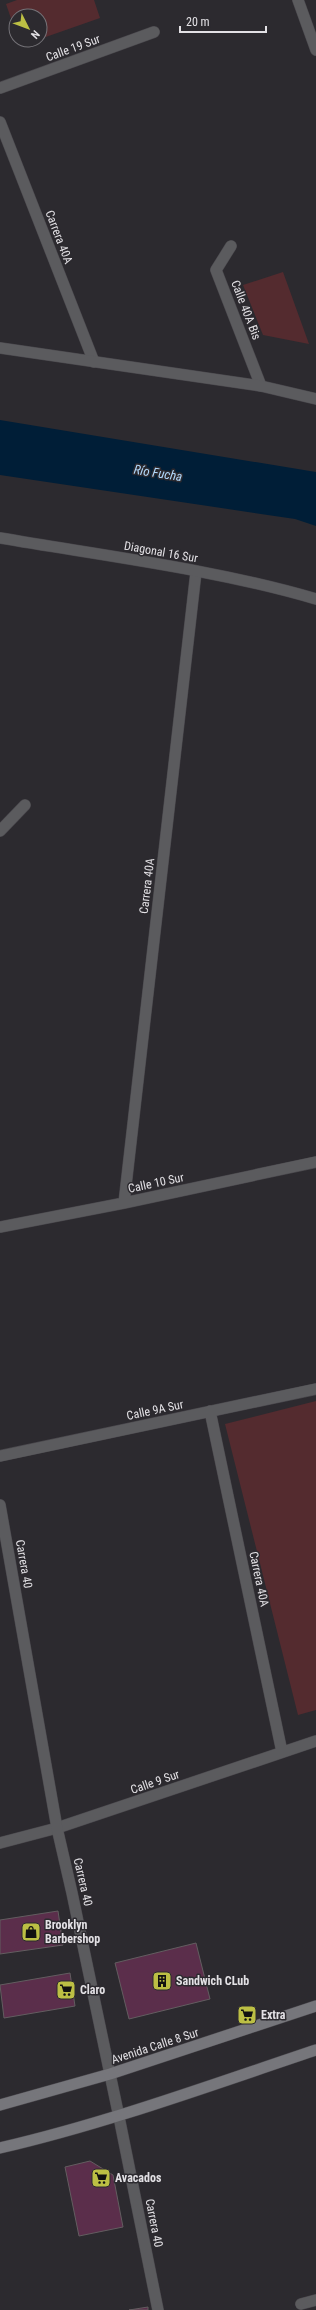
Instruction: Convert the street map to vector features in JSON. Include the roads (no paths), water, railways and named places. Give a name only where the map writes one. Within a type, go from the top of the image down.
[{"type":"main road","name":"Avenida Calle 8 Sur","points":[[0,2105],[110,2074],[316,2006]]},
{"type":"main road","points":[[0,2148],[56,2135],[119,2117],[316,2050]]},
{"type":"street","points":[[298,0],[313,33],[316,50]]},
{"type":"street","name":"Calle 19 Sur","points":[[0,88],[154,32]]},
{"type":"street","name":"Carrera 40A","points":[[0,122],[94,362]]},
{"type":"street","name":"Calle 40A Bis","points":[[231,246],[216,270],[261,386]]},
{"type":"street","points":[[0,348],[261,386],[316,399]]},
{"type":"street","name":"Diagonal 16 Sur","points":[[0,538],[196,572],[283,590],[316,599]]},
{"type":"street","name":"Carrera 40A","points":[[124,1203],[196,572]]},
{"type":"street","points":[[0,830],[25,805]]},
{"type":"street","name":"Calle 10 Sur","points":[[0,1227],[124,1203],[316,1162]]},
{"type":"street","name":"Calle 9A Sur","points":[[0,1456],[316,1389]]},
{"type":"street","name":"Carrera 40A","points":[[210,1411],[282,1752]]},
{"type":"street","name":"Carrera 40","points":[[0,1505],[57,1828],[110,2074],[158,2310]]},
{"type":"street","name":"Calle 9 Sur","points":[[0,1843],[57,1828],[316,1741]]},
{"type":"street","points":[[300,2304],[316,2300]]},
{"type":"water","name":"Río Fucha","points":[[0,420],[316,472],[316,526],[295,519],[0,475]]},
{"type":"place","name":"Brooklyn Barbershop","points":[[31,1932]]},
{"type":"place","name":"Sandwich CLub","points":[[162,1981]]},
{"type":"place","name":"Claro","points":[[66,1990]]},
{"type":"place","name":"Extra","points":[[247,2015]]},
{"type":"place","name":"Avacados","points":[[101,2178]]}]
